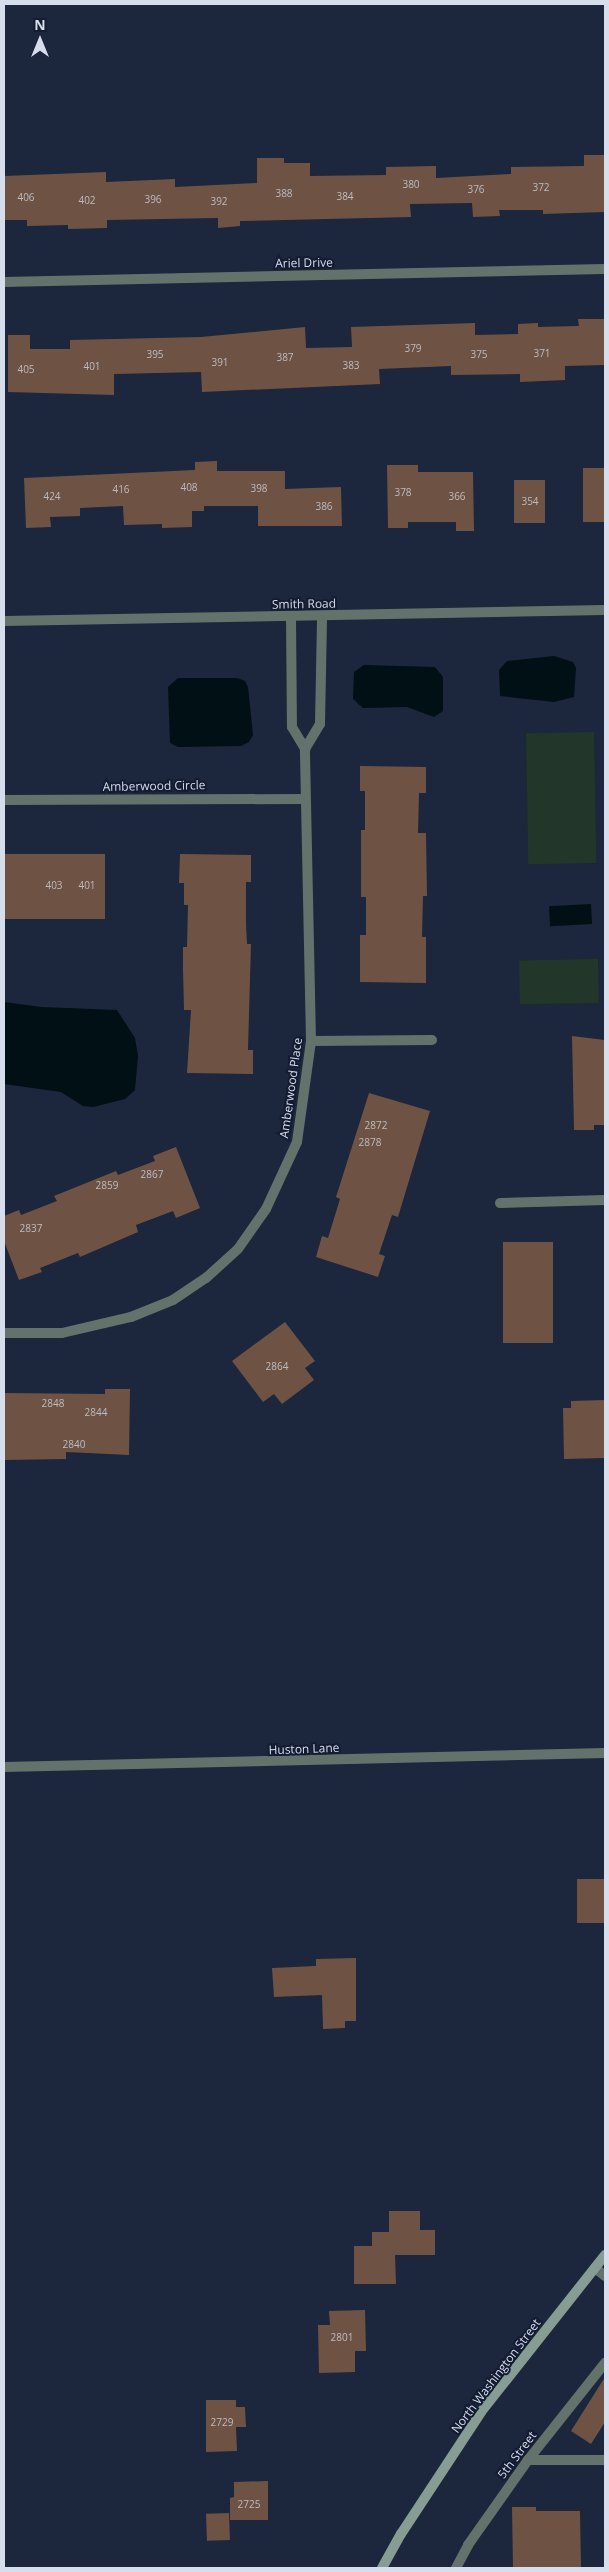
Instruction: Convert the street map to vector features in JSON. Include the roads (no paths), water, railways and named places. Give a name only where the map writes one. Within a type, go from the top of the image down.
[{"type":"main road","name":"North Washington Street","points":[[382,2568],[401,2534],[481,2412],[605,2255]]},
{"type":"street","name":"Ariel Drive","points":[[4,282],[605,269]]},
{"type":"street","name":"Smith Road","points":[[4,621],[322,617],[605,610]]},
{"type":"street","points":[[291,617],[292,727],[305,749],[320,724],[322,617]]},
{"type":"street","name":"Amberwood Place","points":[[4,1333],[62,1333],[131,1317],[173,1300],[206,1278],[238,1249],[266,1209],[297,1142],[311,1041],[305,749]]},
{"type":"street","name":"Amberwood Circle","points":[[4,800],[305,799]]},
{"type":"street","points":[[311,1041],[432,1040]]},
{"type":"street","points":[[500,1203],[605,1200]]},
{"type":"street","name":"Huston Lane","points":[[4,1767],[605,1753]]},
{"type":"street","points":[[595,2268],[605,2276]]},
{"type":"street","name":"5th Street","points":[[456,2568],[468,2545],[528,2460],[605,2363]]},
{"type":"street","points":[[528,2460],[605,2460]]}]
